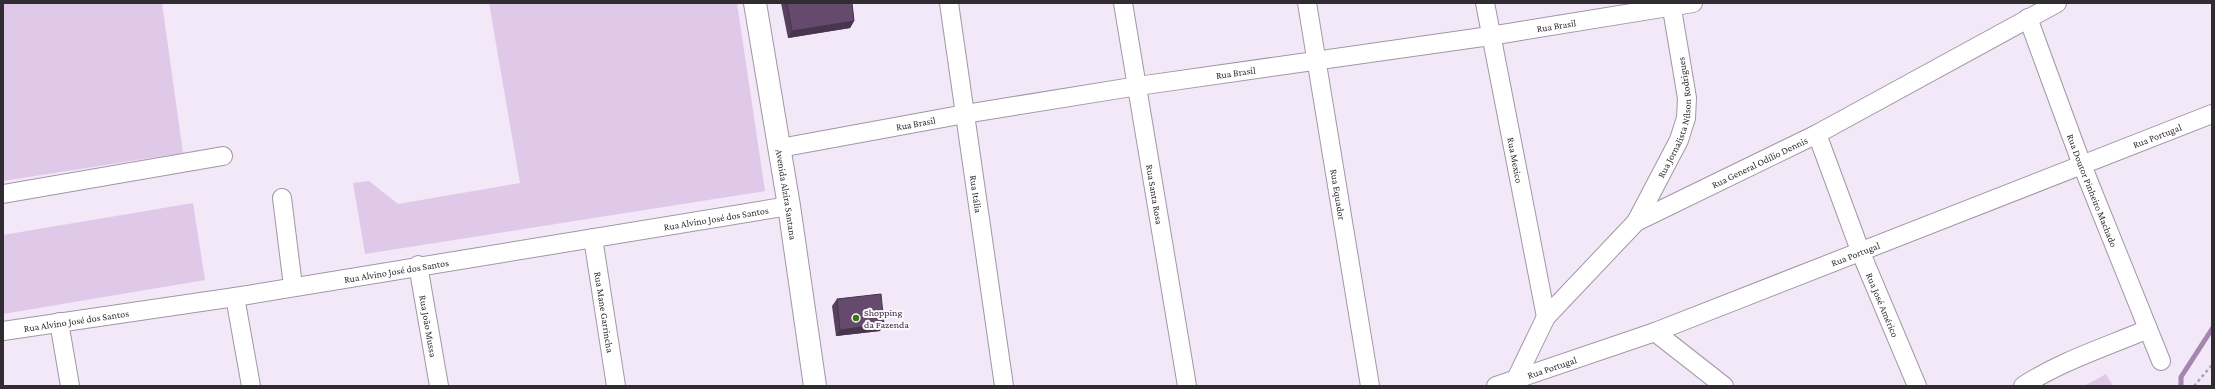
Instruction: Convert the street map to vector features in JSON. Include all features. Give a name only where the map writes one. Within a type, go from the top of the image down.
[{"type":"main road","name":"Avenida Alzira Santana","points":[[754,3],[780,148],[816,386]]},
{"type":"street","name":"Rua Itália","points":[[949,3],[1004,386]]},
{"type":"street","name":"Rua Santa Rosa","points":[[1123,3],[1187,386]]},
{"type":"street","name":"Rua Equador","points":[[1307,3],[1370,386]]},
{"type":"street","name":"Rua Mexico","points":[[1485,3],[1490,36],[1546,317]]},
{"type":"street","name":"Rua Brasil","points":[[780,148],[965,114],[1138,86],[1490,36],[1672,5],[1693,3]]},
{"type":"street","name":"Rua General Odílio Dennis","points":[[1516,379],[1546,317],[1636,222],[1817,134],[2057,3]]},
{"type":"street","name":"Rua Jornalista Nílson Rodrigues","points":[[1636,222],[1679,140],[1686,118],[1687,98],[1672,5]]},
{"type":"street","name":"Rua Doutor Pinheiro Machado","points":[[2028,18],[2082,165],[2161,361]]},
{"type":"street","name":"Rua Portugal","points":[[1496,386],[1655,332],[1861,253],[2212,114]]},
{"type":"street","name":"Rua José Américo","points":[[1817,134],[1861,253],[1917,386]]},
{"type":"street","points":[[3,194],[223,156]]},
{"type":"street","points":[[282,198],[293,286]]},
{"type":"street","name":"Rua Alvino José dos Santos","points":[[3,331],[235,296],[418,265],[789,206]]},
{"type":"street","name":"Rua Mane Garrincha","points":[[593,238],[616,386]]},
{"type":"street","name":"Rua João Mussa","points":[[418,265],[439,386]]},
{"type":"street","points":[[235,296],[251,386]]},
{"type":"street","points":[[59,322],[70,386]]},
{"type":"street","points":[[2023,386],[2057,367],[2148,329]]},
{"type":"street","points":[[1655,332],[1724,386]]},
{"type":"path","points":[[2194,386],[2212,365]]},
{"type":"shaded area","points":[[3,3],[162,3],[183,153],[3,181]]},
{"type":"shaded area","points":[[489,3],[737,3],[765,191],[365,254],[353,183],[369,181],[398,204],[520,183]]},
{"type":"shaded area","points":[[193,203],[205,280],[3,314],[3,235]]},
{"type":"shaded area","points":[[2106,374],[2113,386],[2084,386]]},
{"type":"building","points":[[787,3],[852,3],[854,21],[792,31]]},
{"type":"building","name":"Shopping da Fazenda","points":[[881,294],[884,324],[840,330],[837,299]]},
{"type":"waterway","points":[[2181,386],[2181,377],[2212,329]]},
{"type":"place","name":"Shopping da Fazenda","points":[[856,318]]}]
